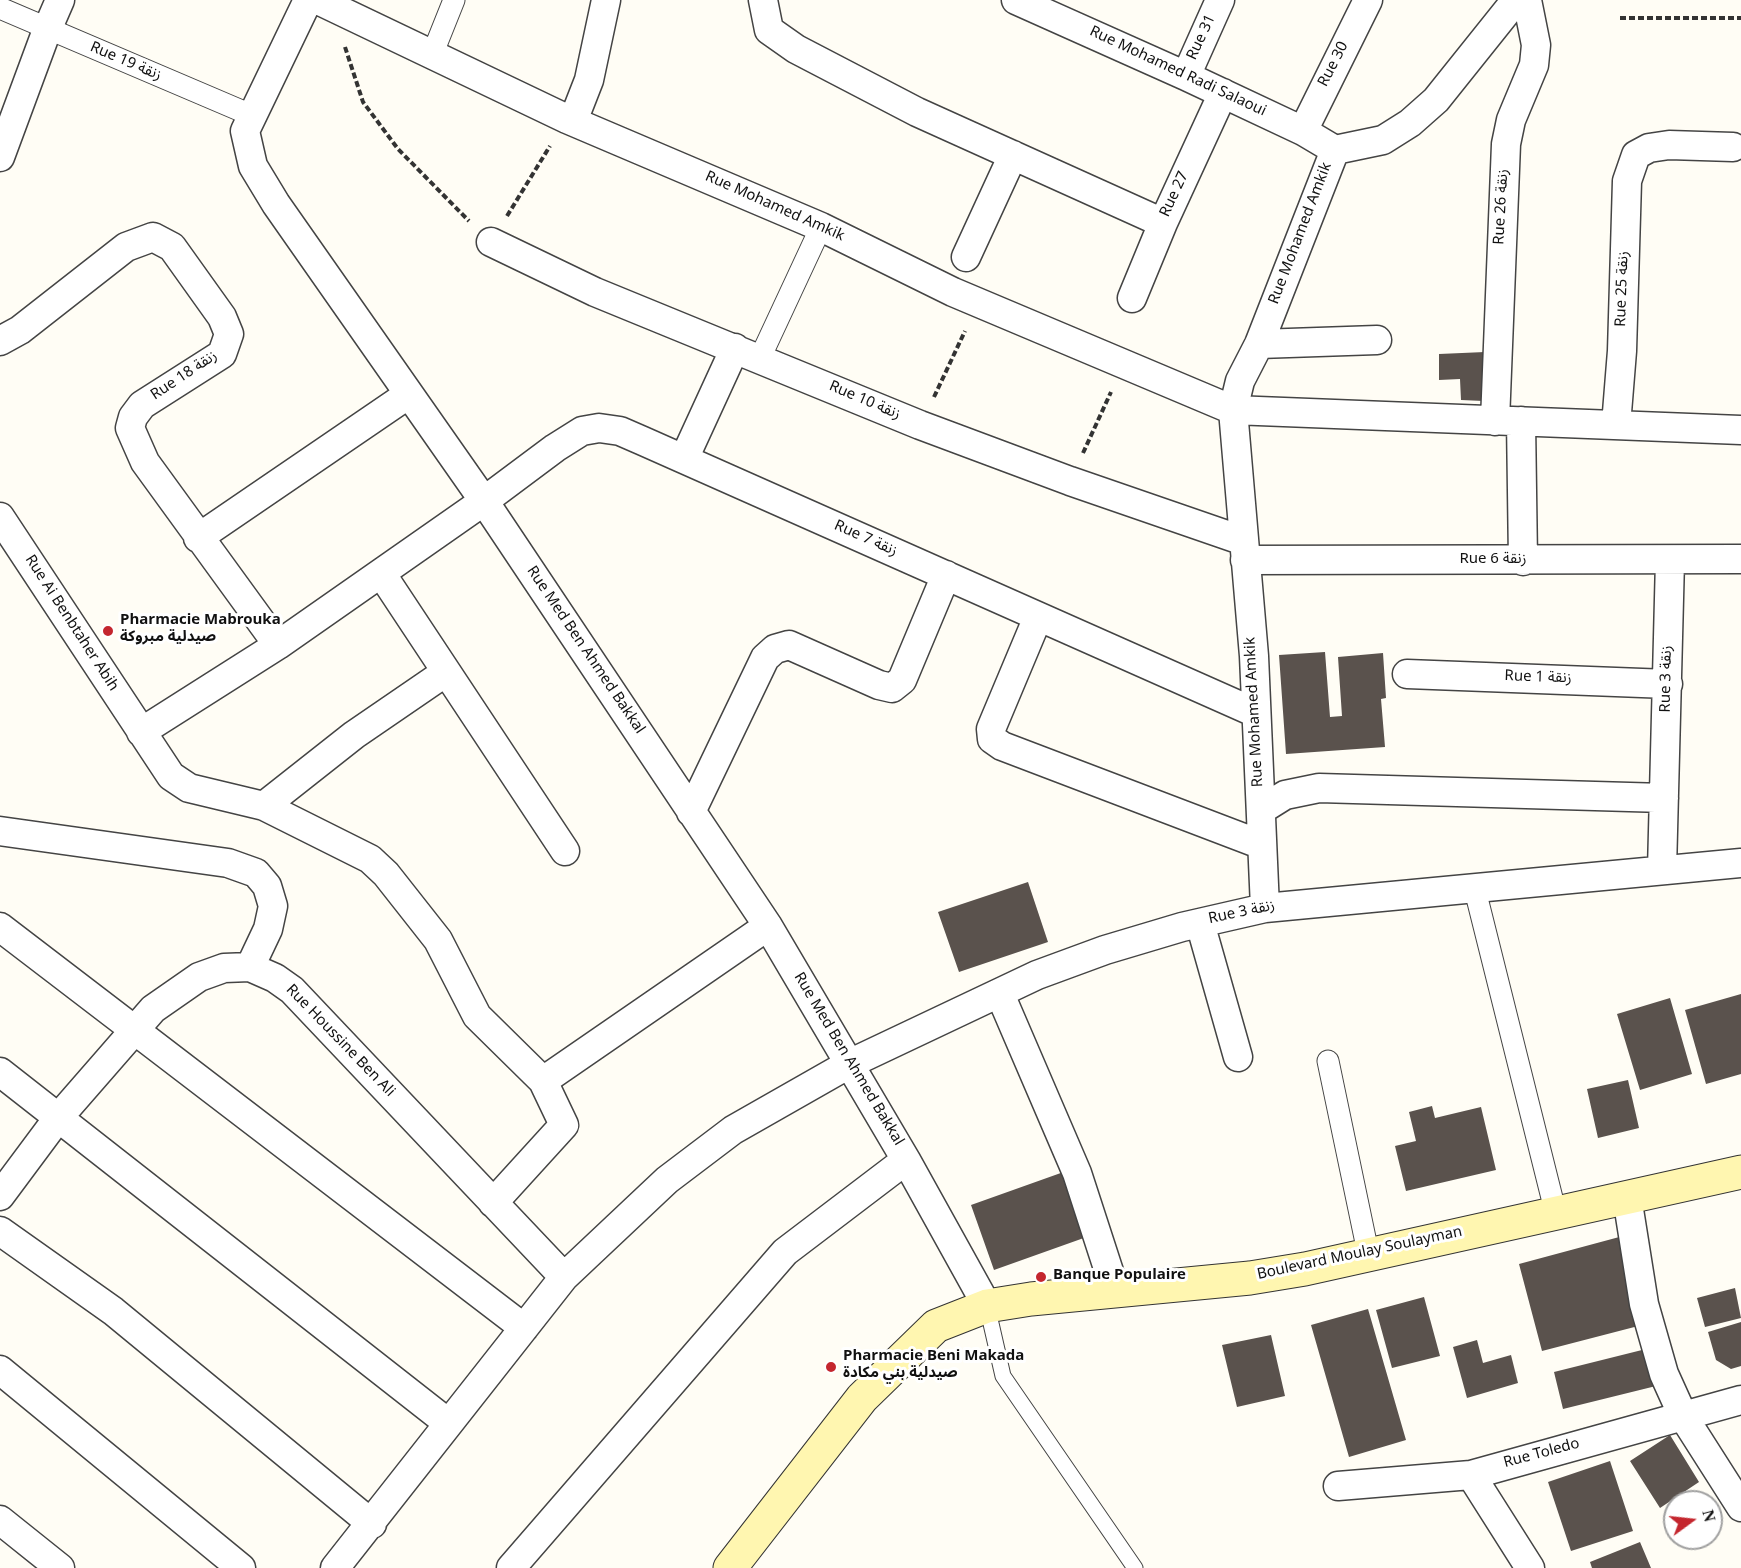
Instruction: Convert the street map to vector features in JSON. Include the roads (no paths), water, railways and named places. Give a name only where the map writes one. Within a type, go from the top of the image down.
[{"type":"main road","name":"Boulevard Moulay Soulayman","points":[[730,1568],[862,1398],[936,1326],[987,1306],[1115,1290],[1250,1278],[1369,1257],[1741,1173]]},
{"type":"street","points":[[0,157],[46,30],[60,0]]},
{"type":"street","points":[[432,55],[454,0]]},
{"type":"street","points":[[570,120],[589,80],[606,0]]},
{"type":"street","points":[[763,0],[769,30],[796,49],[917,112],[1163,223]]},
{"type":"street","name":"Rue Mohamed Radi Salaoui","points":[[1016,0],[1186,75],[1303,131],[1335,150]]},
{"type":"street","name":"Rue 31","points":[[1186,75],[1220,0]]},
{"type":"street","name":"Rue 30","points":[[1303,131],[1368,0]]},
{"type":"street","name":"Rue Mohamed Amkik","points":[[1265,908],[1257,714],[1233,410],[1239,381],[1259,344],[1335,150],[1383,140],[1410,123],[1436,100],[1516,0]]},
{"type":"street","name":"Rue 26 زنقة","points":[[1523,561],[1508,421],[1506,144],[1511,120],[1534,65],[1536,45],[1527,0]]},
{"type":"street","name":"Rue Mohamed Amkik","points":[[320,3],[570,120],[821,227],[978,303],[1233,410],[1741,430]]},
{"type":"street","name":"Rue Med Ben Ahmed Bakkal","points":[[320,3],[251,116],[246,131],[253,166],[276,204],[484,501],[768,926],[906,1160],[987,1306]]},
{"type":"street","name":"Rue 19 زنقة","points":[[0,8],[46,30],[251,116]]},
{"type":"street","name":"Rue 27","points":[[1132,298],[1163,223],[1223,93]]},
{"type":"street","name":"Rue 25 زنقة","points":[[1616,425],[1622,351],[1628,181],[1636,155],[1649,148],[1669,145],[1733,147]]},
{"type":"street","points":[[966,257],[1013,155]]},
{"type":"street","points":[[684,459],[821,227]]},
{"type":"street","name":"Rue 18 زنقة","points":[[0,341],[20,330],[126,247],[153,237],[172,248],[222,317],[229,334],[222,354],[142,405],[130,428],[145,462],[198,538],[278,645]]},
{"type":"street","name":"Rue 10 زنقة","points":[[491,242],[595,292],[920,425],[1245,550]]},
{"type":"street","points":[[1259,344],[1377,340]]},
{"type":"street","points":[[198,538],[409,394]]},
{"type":"street","name":"Rue 7 زنقة","points":[[141,732],[278,645],[484,501],[555,448],[582,431],[599,428],[620,431],[1257,714]]},
{"type":"street","name":"Rue Ai Benbtaher Abih","points":[[0,517],[171,776],[180,784],[264,806],[370,859],[386,874],[438,940],[477,1016],[543,1081],[564,1125],[493,1203]]},
{"type":"street","name":"Rue 6 زنقة","points":[[1245,550],[1523,561],[1741,559]]},
{"type":"street","name":"Rue 3 زنقة","points":[[1662,870],[1670,560]]},
{"type":"street","points":[[381,573],[564,850]]},
{"type":"street","points":[[691,812],[696,795],[741,711],[765,658],[775,649],[789,645],[879,685],[892,688],[902,680],[946,575]]},
{"type":"street","points":[[1038,616],[991,729],[992,739],[1002,746],[1262,845]]},
{"type":"street","points":[[264,806],[354,735],[446,672]]},
{"type":"street","name":"Rue 1 زنقة","points":[[1407,674],[1668,684]]},
{"type":"street","points":[[1261,810],[1285,795],[1319,788],[1664,798]]},
{"type":"street","points":[[0,831],[228,864],[256,873],[267,886],[273,906],[268,929],[250,967]]},
{"type":"street","name":"Rue 3 زنقة","points":[[335,1568],[372,1524],[564,1277],[667,1180],[734,1130],[849,1064],[1037,975],[1095,954],[1200,923],[1265,908],[1474,886],[1741,863]]},
{"type":"street","points":[[1474,886],[1556,1214]]},
{"type":"street","points":[[1200,923],[1238,1057]]},
{"type":"street","points":[[543,1081],[768,926]]},
{"type":"street","points":[[0,927],[524,1328]]},
{"type":"street","name":"Rue Houssine Ben Ali","points":[[0,1196],[58,1118],[153,1009],[199,977],[224,968],[250,967],[275,978],[292,990],[564,1277]]},
{"type":"street","points":[[1000,994],[1077,1173],[1115,1290]]},
{"type":"street","points":[[1328,1061],[1369,1257]]},
{"type":"street","points":[[0,1072],[448,1424]]},
{"type":"street","points":[[511,1568],[784,1252],[906,1160]]},
{"type":"street","points":[[1627,1197],[1644,1304],[1654,1345],[1683,1416],[1741,1507]]},
{"type":"street","points":[[0,1231],[113,1311],[372,1524]]},
{"type":"street","points":[[0,1370],[241,1568]]},
{"type":"street","name":"Rue Toledo","points":[[1338,1486],[1471,1475],[1741,1400]]},
{"type":"street","points":[[1471,1475],[1530,1568]]},
{"type":"street","points":[[0,1520],[60,1568]]},
{"type":"lane","points":[[987,1306],[1003,1376],[1136,1568]]},
{"type":"place","name":"Pharmacie Mabrouka صيدلية مبروكة","points":[[108,631]]},
{"type":"place","name":"Banque Populaire","points":[[1041,1277]]},
{"type":"place","name":"Pharmacie Beni Makada صيدلية بني مكادة","points":[[831,1367]]}]
